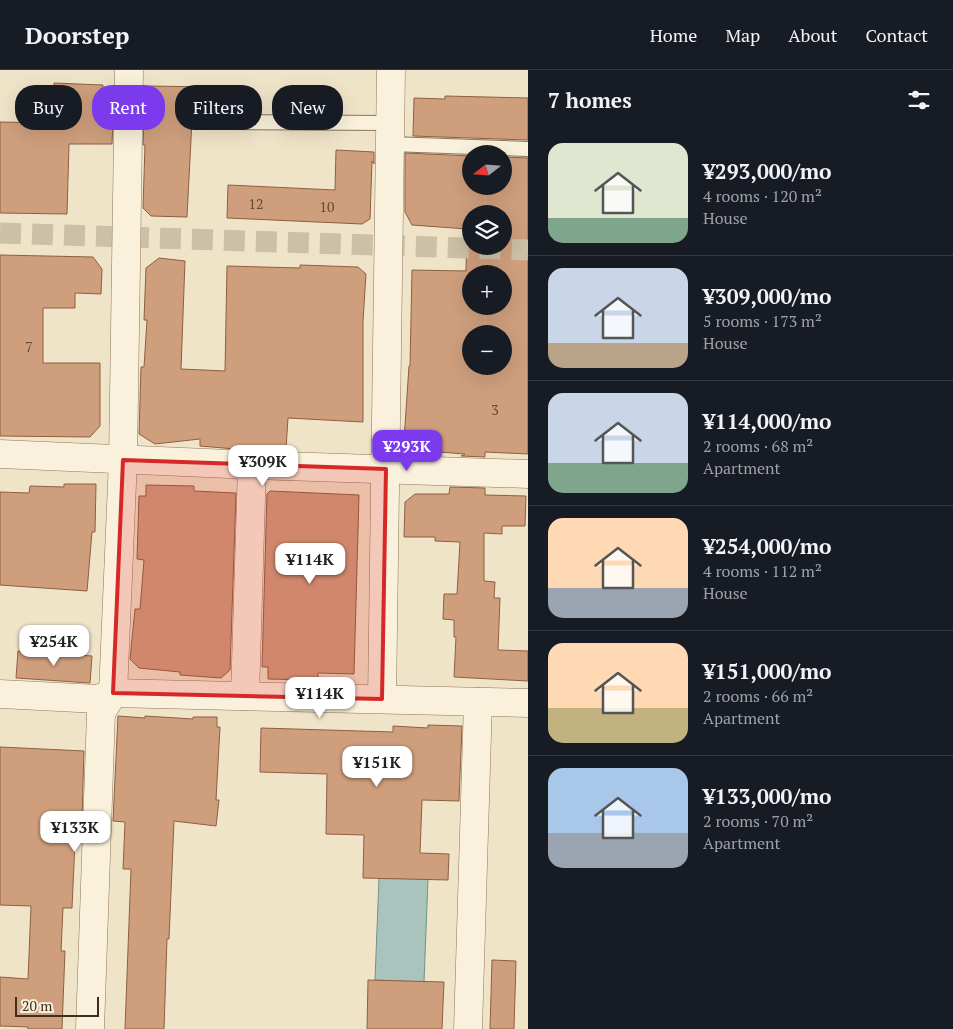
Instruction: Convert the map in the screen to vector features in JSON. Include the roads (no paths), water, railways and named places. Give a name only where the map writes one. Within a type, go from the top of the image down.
[{"type":"street","points":[[90,1029],[101,713],[113,693],[123,460],[129,70]]},
{"type":"street","points":[[382,699],[391,70]]},
{"type":"street","points":[[0,454],[528,474]]},
{"type":"street","points":[[245,696],[252,465]]},
{"type":"street","points":[[0,694],[98,699],[113,693],[528,703]]},
{"type":"street","points":[[468,1029],[478,702]]},
{"type":"lane","points":[[262,124],[390,133],[528,149]]},
{"type":"water","points":[[379,878],[428,879],[424,982],[375,980]]},
{"type":"tunnel","points":[[0,233],[528,250]]}]
